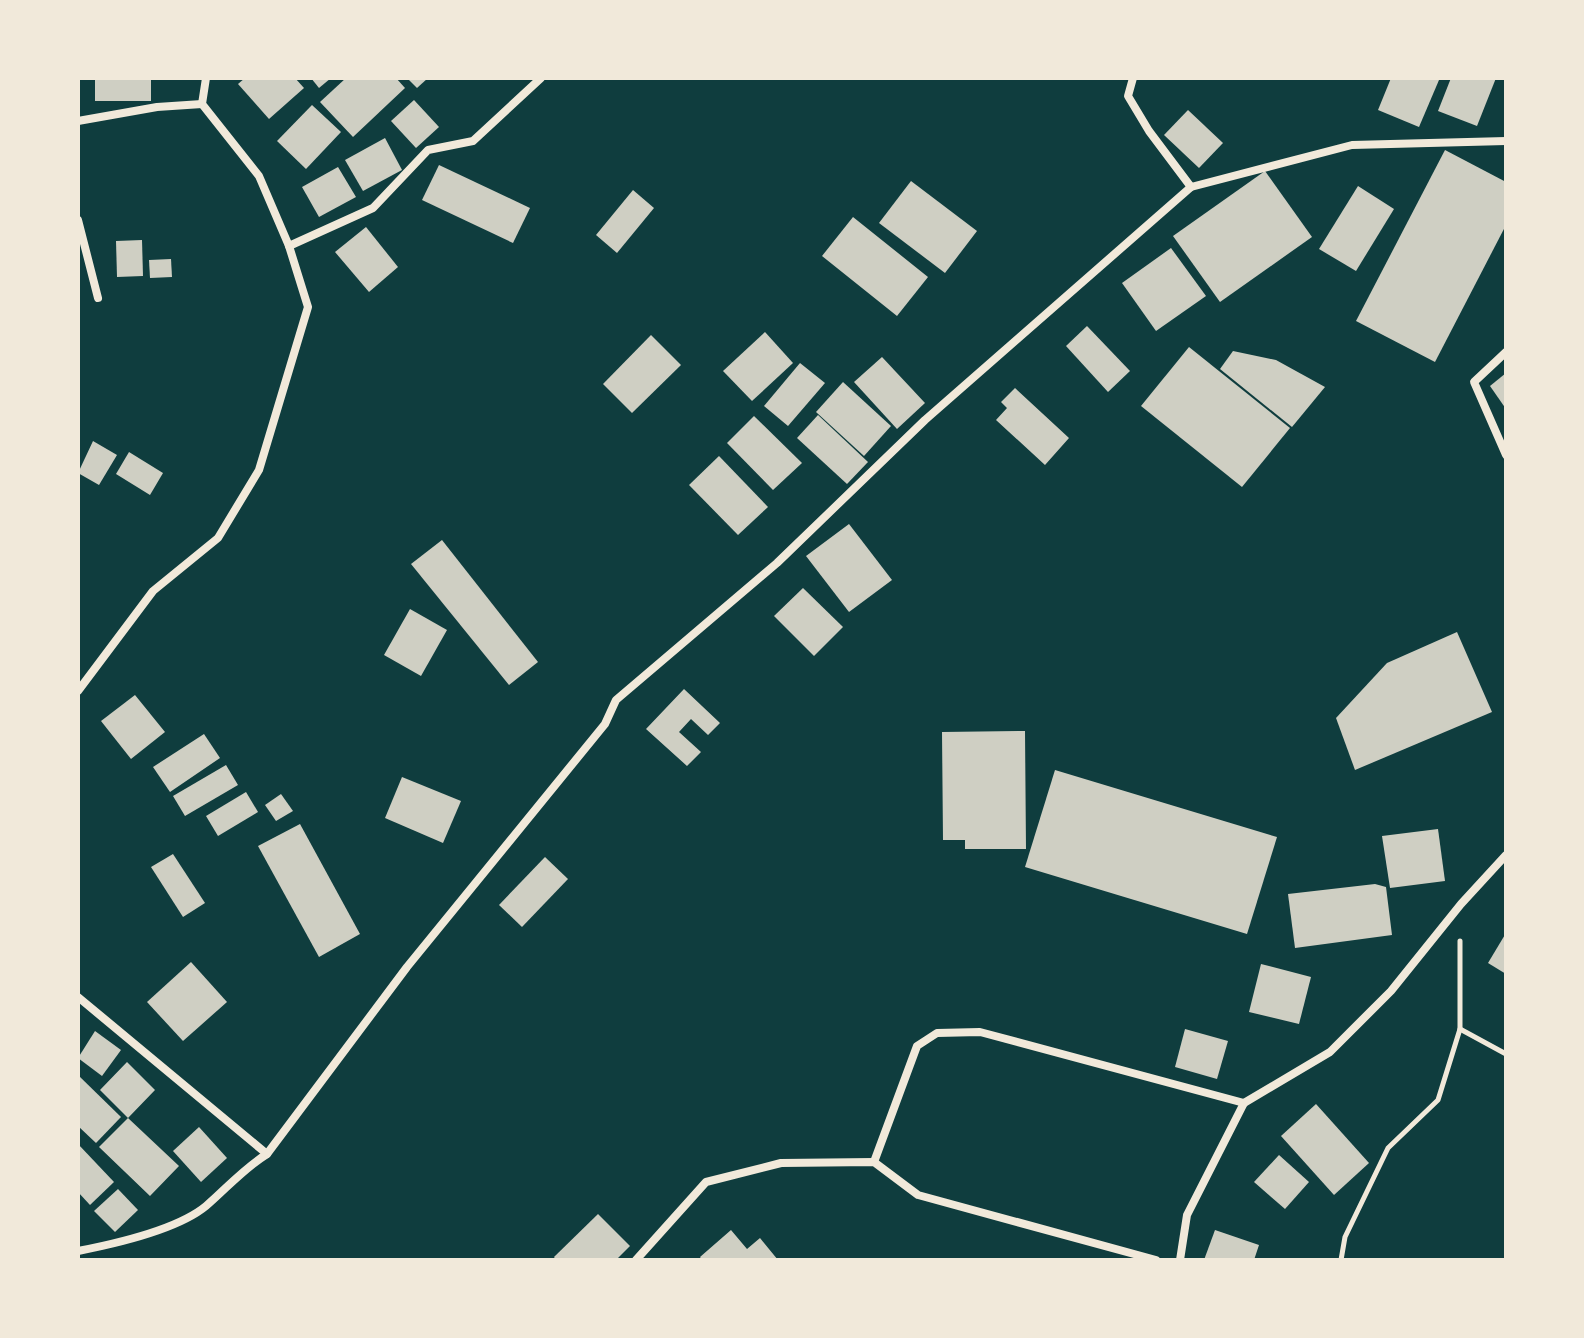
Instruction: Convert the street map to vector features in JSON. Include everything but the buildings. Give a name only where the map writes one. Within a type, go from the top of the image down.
[{"type":"street","points":[[78,691],[153,591],[218,538],[259,470],[308,307],[289,246],[259,176],[202,104],[206,78]]},
{"type":"street","points":[[289,246],[373,208],[428,150],[473,141],[541,78]]},
{"type":"street","points":[[1133,78],[1128,96],[1149,131],[1191,187]]},
{"type":"street","points":[[78,121],[157,107],[202,104]]},
{"type":"street","points":[[78,1251],[130,1241],[204,1209],[243,1169],[267,1154],[407,967],[605,724],[616,700],[777,563],[925,420],[1191,187],[1352,145],[1506,141]]},
{"type":"street","points":[[78,220],[98,298]]},
{"type":"street","points":[[1506,352],[1474,382],[1506,455]]},
{"type":"street","points":[[1180,1260],[1187,1215],[1244,1103],[1330,1052],[1391,991],[1461,904],[1506,855]]},
{"type":"street","points":[[78,997],[267,1154]]},
{"type":"street","points":[[874,1162],[917,1046],[937,1033],[980,1032],[1244,1103]]},
{"type":"street","points":[[636,1260],[706,1182],[781,1163],[874,1162],[918,1195],[1156,1260]]},
{"type":"path","points":[[1341,1260],[1345,1237],[1388,1148],[1438,1100],[1460,1029],[1461,904]]},
{"type":"path","points":[[1460,1029],[1506,1054]]}]
